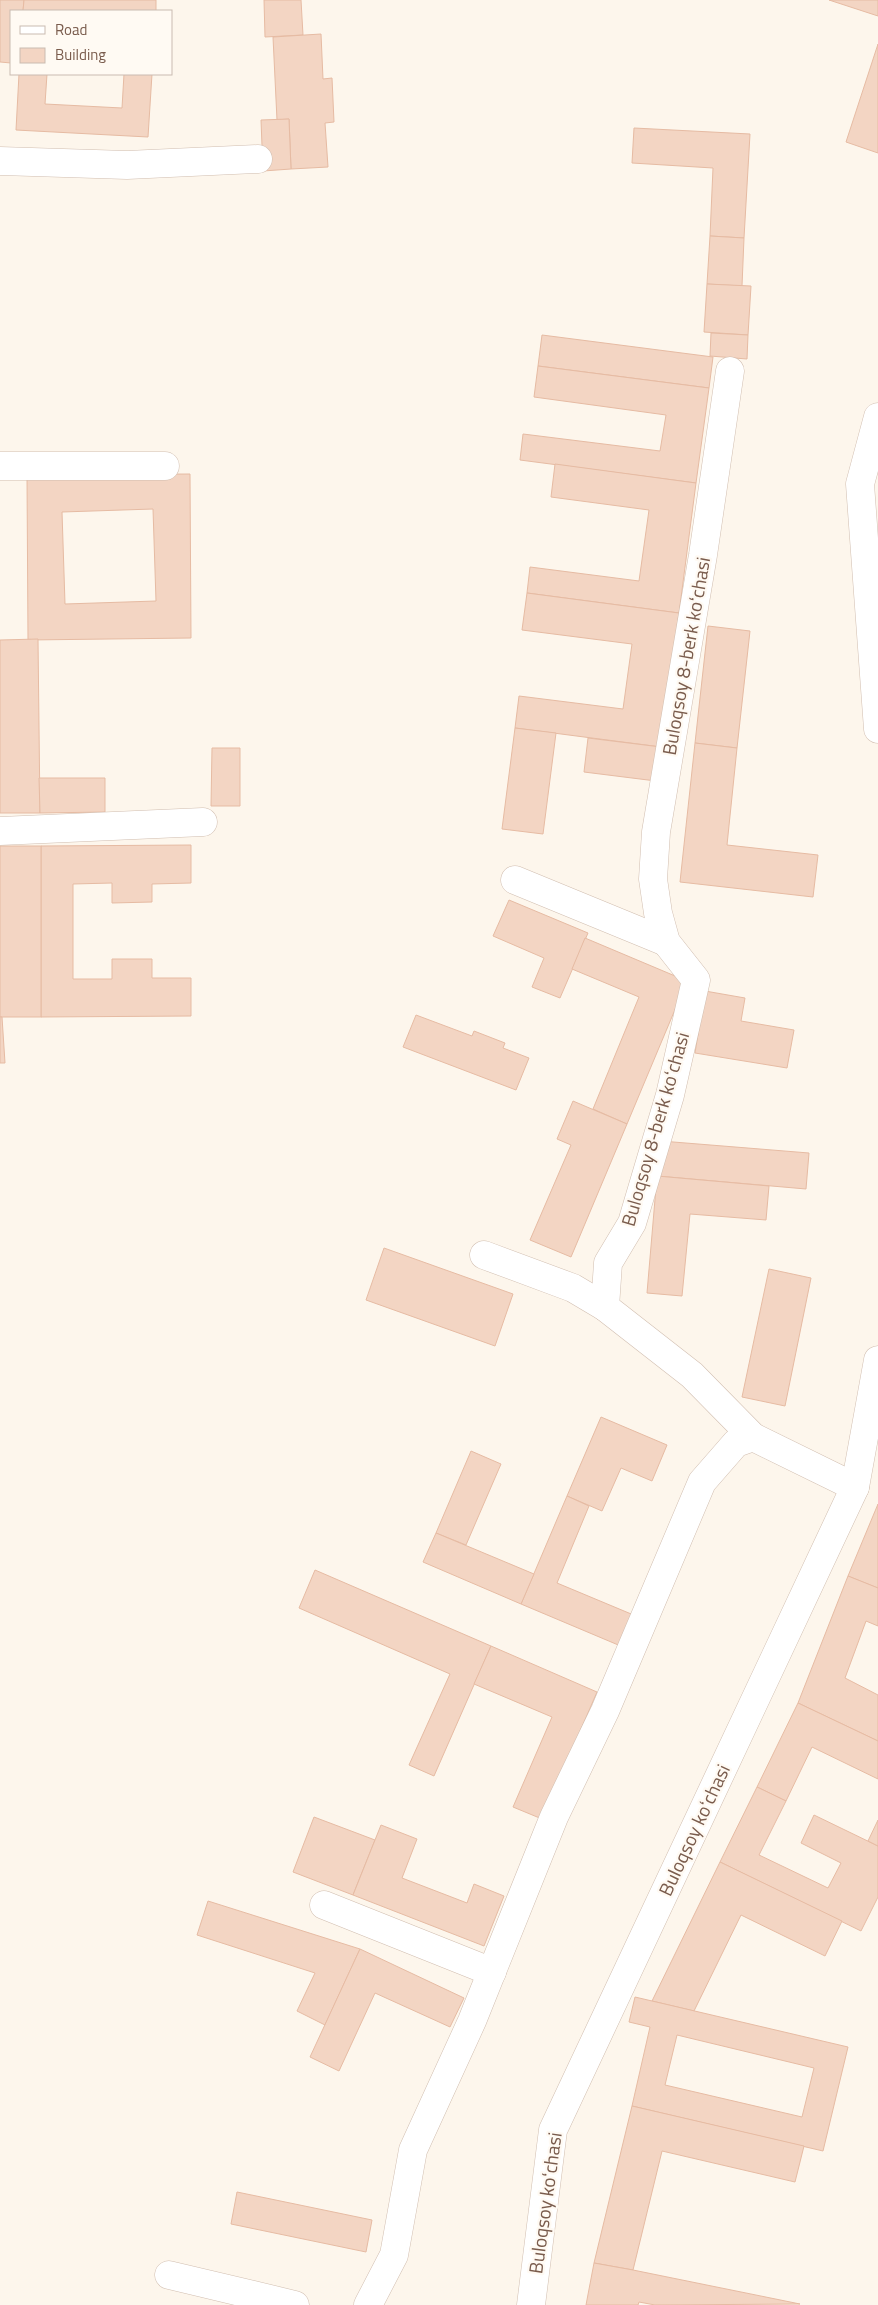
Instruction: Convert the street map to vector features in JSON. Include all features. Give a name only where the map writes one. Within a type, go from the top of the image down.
[{"type":"street","points":[[0,161],[127,165],[258,159]]},
{"type":"street","name":"Buloqsoy 8-berk koʻchasi","points":[[604,1307],[608,1263],[632,1223],[670,1095],[696,980],[666,942],[658,913],[653,879],[656,832],[703,555],[730,370]]},
{"type":"street","points":[[878,417],[860,484],[878,729]]},
{"type":"street","points":[[0,466],[165,466]]},
{"type":"street","points":[[0,832],[203,822]]},
{"type":"street","name":"Buloqsoy 8-berk koʻchasi","points":[[515,880],[666,942]]},
{"type":"street","points":[[484,1255],[573,1288],[604,1307],[692,1375],[753,1437],[855,1487]]},
{"type":"street","name":"Buloqsoy koʻchasi","points":[[531,2305],[552,2130],[855,1487],[878,1360]]},
{"type":"street","points":[[368,2305],[394,2256],[413,2150],[472,2021],[554,1817],[605,1711],[702,1482],[736,1443],[753,1437]]},
{"type":"street","points":[[324,1905],[492,1972]]},
{"type":"street","points":[[169,2275],[295,2305]]},
{"type":"building","points":[[0,0],[24,0],[23,10],[10,10],[10,63],[0,62]]},
{"type":"building","points":[[24,0],[156,0],[156,10],[23,10]]},
{"type":"building","points":[[264,0],[301,0],[303,35],[265,37]]},
{"type":"building","points":[[829,0],[878,0],[878,16]]},
{"type":"building","points":[[321,34],[323,79],[332,78],[334,122],[325,123],[328,167],[291,169],[289,119],[277,120],[273,37]]},
{"type":"building","points":[[878,44],[878,153],[846,142]]},
{"type":"building","points":[[19,75],[47,75],[45,104],[122,108],[124,75],[152,75],[148,137],[16,130]]},
{"type":"building","points":[[289,119],[291,169],[263,171],[261,120]]},
{"type":"building","points":[[634,128],[750,134],[744,238],[710,236],[713,168],[632,163]]},
{"type":"building","points":[[710,236],[744,238],[742,286],[707,284]]},
{"type":"building","points":[[707,284],[751,286],[748,335],[704,332]]},
{"type":"building","points":[[711,333],[748,335],[747,359],[710,356]]},
{"type":"building","points":[[542,335],[713,357],[709,388],[538,366]]},
{"type":"building","points":[[538,366],[709,388],[696,483],[520,460],[523,434],[660,451],[666,415],[534,397]]},
{"type":"building","points":[[555,464],[696,483],[679,613],[527,593],[530,567],[639,581],[649,510],[551,497]]},
{"type":"building","points":[[190,474],[191,638],[28,640],[27,475]],"holes":[[[153,509],[156,601],[65,604],[62,512]]]},
{"type":"building","points":[[527,593],[679,613],[661,747],[515,728],[519,696],[623,709],[632,644],[522,630]]},
{"type":"building","points":[[708,626],[750,631],[737,748],[695,743]]},
{"type":"building","points":[[38,639],[40,813],[0,813],[0,640]]},
{"type":"building","points":[[515,728],[556,733],[543,834],[502,829]]},
{"type":"building","points":[[588,738],[661,747],[656,781],[584,772]]},
{"type":"building","points":[[695,743],[737,748],[727,845],[818,855],[813,897],[680,882]]},
{"type":"building","points":[[212,748],[240,748],[240,806],[211,806]]},
{"type":"building","points":[[39,778],[105,778],[105,812],[40,813]]},
{"type":"building","points":[[191,845],[191,883],[152,884],[152,902],[112,903],[112,883],[73,884],[73,979],[112,979],[112,959],[152,959],[152,978],[191,978],[191,1016],[41,1017],[41,846]]},
{"type":"building","points":[[0,846],[41,846],[41,1017],[0,1017]]},
{"type":"building","points":[[509,900],[588,933],[560,998],[532,987],[544,958],[493,936]]},
{"type":"building","points":[[585,938],[687,981],[627,1124],[593,1109],[639,997],[572,969]]},
{"type":"building","points":[[705,991],[745,998],[741,1021],[794,1030],[787,1068],[695,1053]]},
{"type":"building","points":[[416,1015],[472,1036],[474,1031],[505,1043],[503,1048],[529,1058],[516,1090],[403,1047]]},
{"type":"building","points":[[0,1017],[2,1017],[5,1063],[0,1063]]},
{"type":"building","points":[[573,1101],[627,1124],[571,1257],[530,1240],[571,1145],[557,1139]]},
{"type":"building","points":[[661,1141],[809,1153],[806,1189],[657,1176]]},
{"type":"building","points":[[657,1176],[769,1186],[766,1220],[690,1214],[682,1296],[647,1293]]},
{"type":"building","points":[[384,1248],[513,1294],[495,1346],[366,1300]]},
{"type":"building","points":[[769,1269],[811,1278],[785,1406],[742,1397]]},
{"type":"building","points":[[601,1417],[667,1445],[652,1481],[621,1468],[602,1511],[567,1496]]},
{"type":"building","points":[[471,1451],[501,1464],[466,1545],[436,1533]]},
{"type":"building","points":[[567,1496],[589,1506],[557,1583],[636,1616],[623,1647],[521,1604]]},
{"type":"building","points":[[878,1504],[878,1588],[848,1576]]},
{"type":"building","points":[[436,1533],[534,1574],[521,1604],[423,1562]]},
{"type":"building","points":[[315,1570],[491,1646],[434,1776],[409,1765],[450,1674],[299,1608]]},
{"type":"building","points":[[848,1576],[878,1588],[878,1626],[866,1621],[845,1678],[878,1695],[878,1741],[798,1703]]},
{"type":"building","points":[[491,1646],[597,1692],[542,1819],[513,1807],[552,1717],[474,1684]]},
{"type":"building","points":[[798,1703],[878,1741],[878,1779],[812,1747],[786,1801],[757,1787]]},
{"type":"building","points":[[757,1787],[786,1801],[759,1855],[828,1888],[841,1863],[801,1843],[814,1815],[878,1846],[878,1897],[861,1931],[720,1862]]},
{"type":"building","points":[[314,1817],[375,1840],[353,1895],[293,1872]]},
{"type":"building","points":[[878,1820],[878,1846],[868,1841]]},
{"type":"building","points":[[381,1825],[417,1839],[402,1878],[467,1903],[474,1884],[504,1896],[484,1946],[353,1895]]},
{"type":"building","points":[[720,1862],[842,1921],[825,1956],[741,1915],[694,2011],[652,2001]]},
{"type":"building","points":[[208,1901],[360,1949],[325,2025],[297,2011],[315,1973],[197,1935]]},
{"type":"building","points":[[360,1949],[464,1998],[450,2027],[375,1993],[339,2071],[310,2057]]},
{"type":"building","points":[[635,1997],[848,2047],[823,2151],[632,2106],[650,2027],[629,2022]],"holes":[[[677,2035],[814,2068],[802,2117],[665,2085]]]},
{"type":"building","points":[[632,2106],[804,2146],[795,2182],[662,2151],[633,2270],[594,2263]]},
{"type":"building","points":[[237,2192],[372,2220],[366,2252],[231,2224]]},
{"type":"building","points":[[594,2263],[800,2304],[655,2305],[639,2302],[638,2305],[586,2305]]}]
